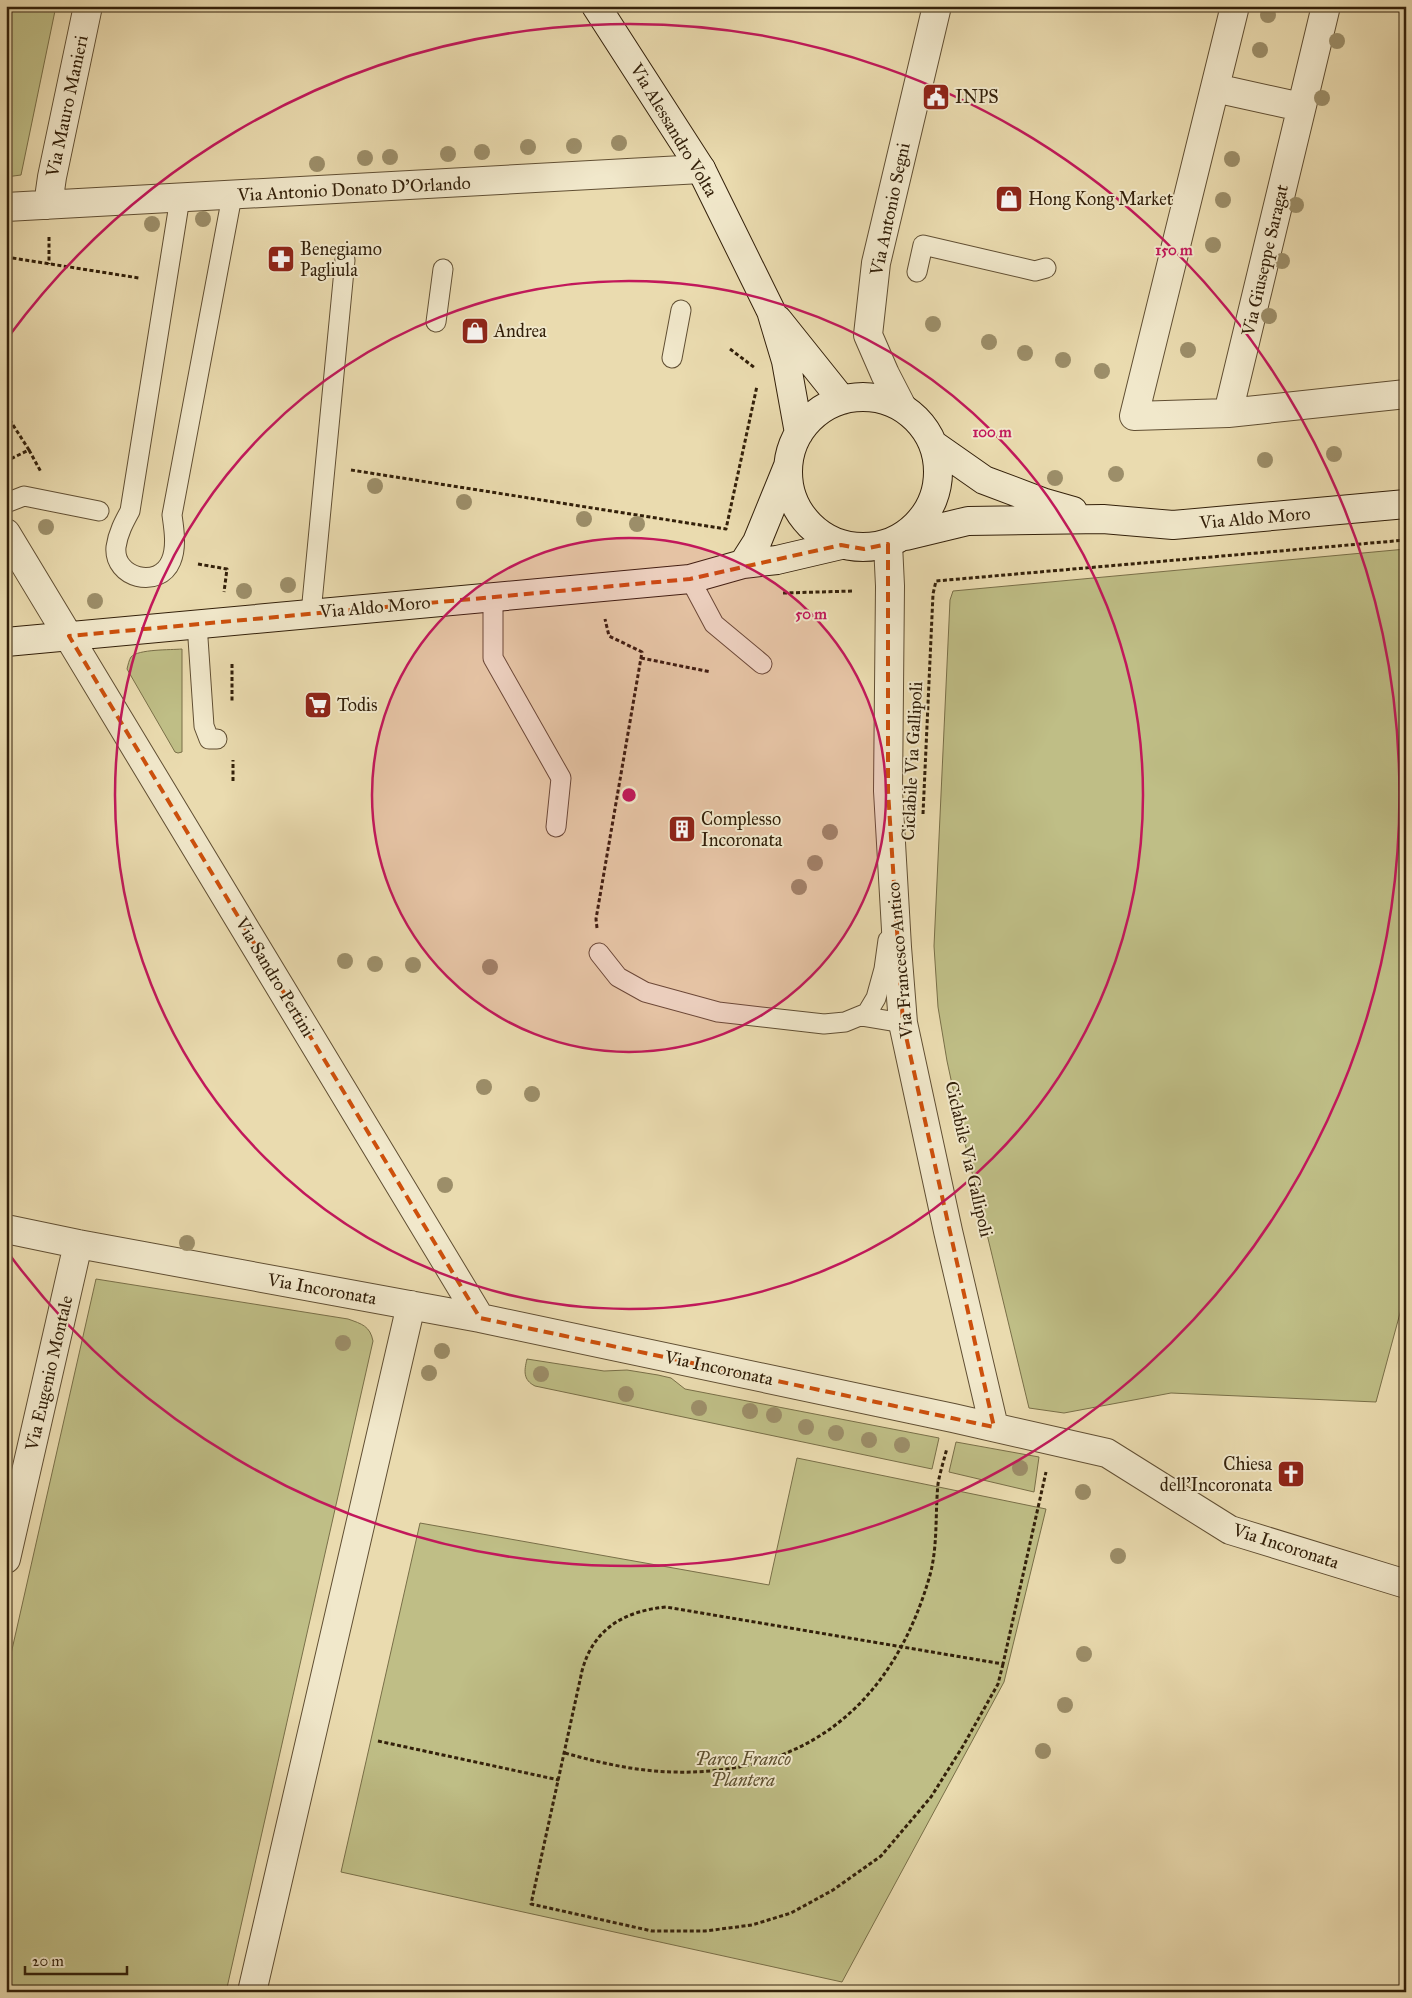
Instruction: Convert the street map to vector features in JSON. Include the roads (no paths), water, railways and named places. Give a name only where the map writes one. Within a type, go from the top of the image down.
[{"type":"street","name":"Via Mauro Manieri","points":[[48,205],[52,177],[88,6]]},
{"type":"street","name":"Via Alessandro Volta","points":[[596,6],[701,169],[771,311],[786,361],[798,434]]},
{"type":"street","name":"Via Antonio Segni","points":[[902,407],[868,335],[876,263],[937,6]]},
{"type":"street","points":[[1235,6],[1134,416],[1228,413],[1406,394]]},
{"type":"street","name":"Via Giuseppe Saragat","points":[[1228,413],[1326,6]]},
{"type":"street","points":[[1215,88],[1302,107]]},
{"type":"street","name":"Via Antonio Donato D'Orlando","points":[[6,207],[701,169]]},
{"type":"street","name":"Via Alessandro Volta","points":[[771,311],[842,400]]},
{"type":"street","points":[[743,564],[757,542],[788,466],[798,434],[813,416],[832,404],[854,397],[878,398],[902,407],[922,424],[934,446],[939,470],[936,496],[924,518],[897,540],[864,548],[841,545],[818,533],[800,514],[790,491],[788,466]]},
{"type":"street","name":"Via Aldo Moro","points":[[934,446],[984,480],[1045,503],[1103,519]]},
{"type":"street","name":"Via Aldo Moro","points":[[897,540],[968,521],[1103,519],[1173,525],[1406,504]]},
{"type":"street","name":"Via Sandro Pertini","points":[[6,533],[480,1318]]},
{"type":"street","name":"Via Francesco Antico","points":[[897,540],[890,586],[888,791],[903,1023],[946,1221],[994,1427]]},
{"type":"street","name":"Via Aldo Moro","points":[[6,642],[690,579],[743,564],[776,560],[841,545]]},
{"type":"street","name":"Via Incoronata","points":[[6,1229],[480,1318],[994,1427],[1107,1454],[1230,1530],[1406,1584]]},
{"type":"street","name":"Via Eugenio Montale","points":[[6,1559],[78,1244]]},
{"type":"street","points":[[252,1992],[412,1305]]},
{"type":"lane","points":[[180,198],[130,511],[122,526],[116,548],[122,567],[129,574],[137,577],[148,578],[159,575],[172,558],[174,538],[172,515],[232,196]]},
{"type":"lane","points":[[917,272],[923,245],[1035,271],[1046,268]]},
{"type":"lane","points":[[311,613],[345,260]]},
{"type":"lane","points":[[436,322],[443,269]]},
{"type":"lane","points":[[672,358],[680,310]]},
{"type":"lane","points":[[6,503],[24,496],[99,511]]},
{"type":"lane","points":[[690,579],[714,624],[762,664]]},
{"type":"lane","points":[[493,596],[493,658],[561,778],[556,827]]},
{"type":"lane","points":[[197,624],[204,726],[209,739],[217,740]]},
{"type":"lane","points":[[599,953],[618,977],[645,992],[718,1012],[824,1024],[844,1022],[867,1013],[876,998],[884,969],[894,907]]},
{"type":"lane","points":[[861,1016],[903,1023]]},
{"type":"place","name":"INPS","points":[[936,97]]},
{"type":"place","name":"Hong Kong Market","points":[[1009,199]]},
{"type":"place","name":"Benegiamo Pagliula","points":[[281,259]]},
{"type":"place","name":"Andrea","points":[[475,331]]},
{"type":"place","name":"Todis","points":[[318,705]]},
{"type":"place","name":"Complesso Incoronata","points":[[682,829]]},
{"type":"place","name":"Chiesa dell'Incoronata","points":[[1291,1474]]},
{"type":"park label","name":"Parco Franco Plantera","points":[[743,1769]]}]
